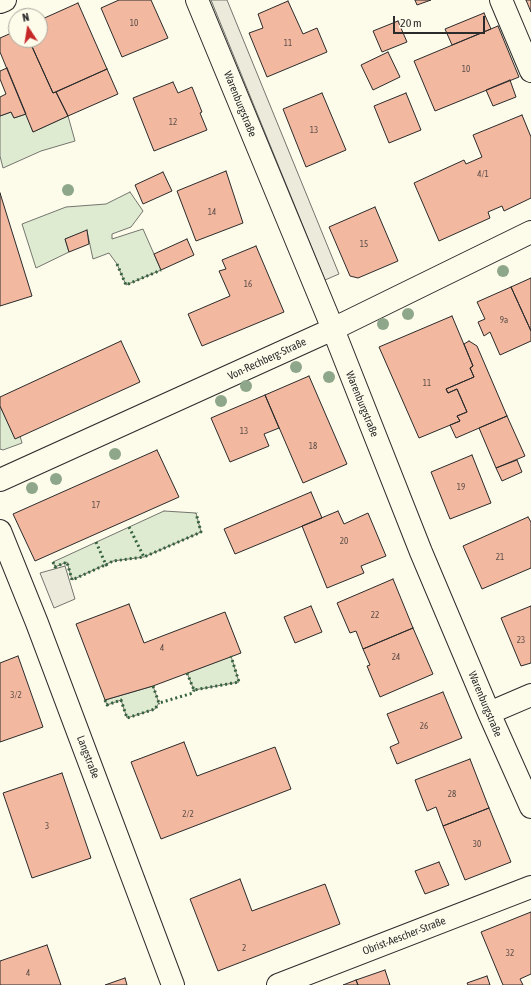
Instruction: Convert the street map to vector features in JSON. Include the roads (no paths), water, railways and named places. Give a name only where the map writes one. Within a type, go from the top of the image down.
[{"type":"street","points":[[0,2],[5,0]]},
{"type":"street","name":"Warenburgstraße","points":[[197,0],[332,329],[421,552],[489,713],[531,807]]},
{"type":"street","points":[[501,0],[531,71]]},
{"type":"street","name":"Von-Rechberg-Straße","points":[[0,480],[332,329],[531,232]]},
{"type":"street","name":"Langstraße","points":[[0,531],[37,623],[173,985]]},
{"type":"street","points":[[489,713],[531,695]]},
{"type":"street","name":"Obrist-Aescher-Straße","points":[[278,985],[531,887]]}]
